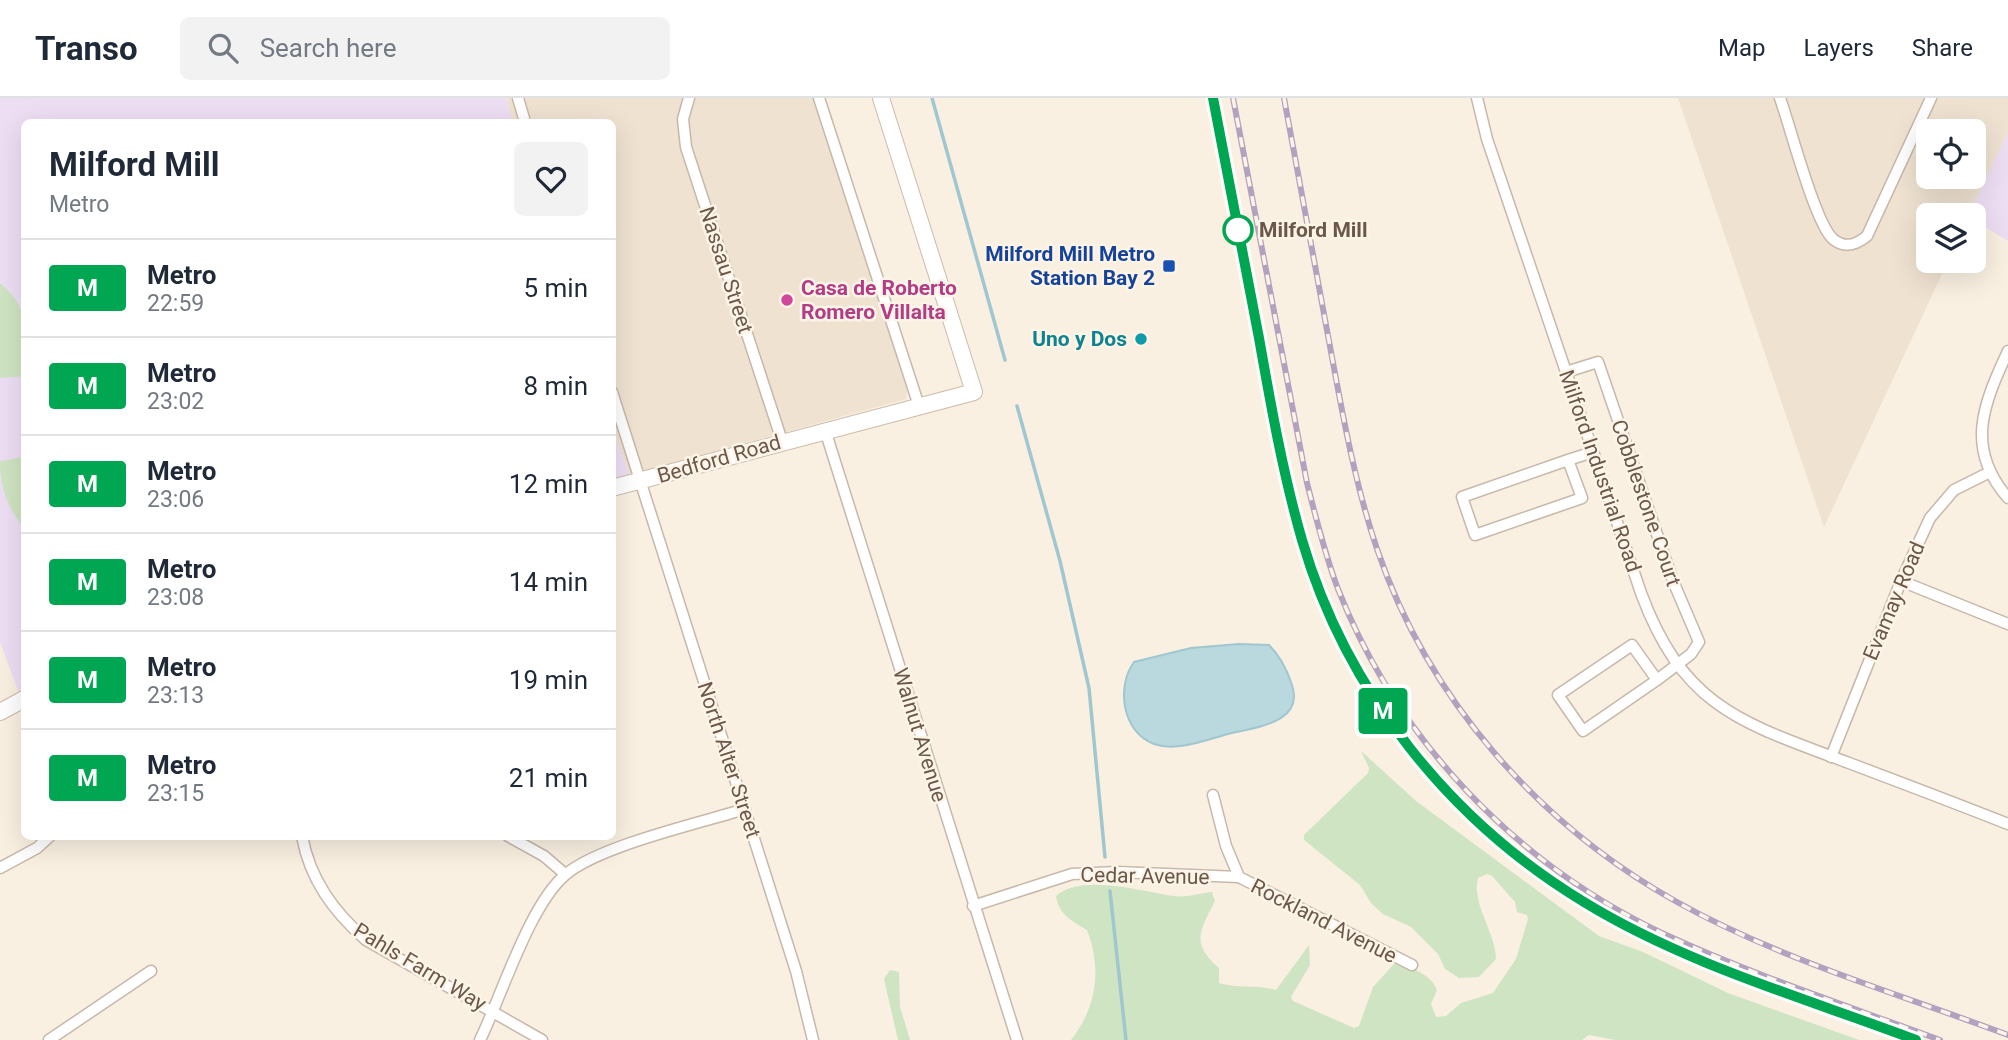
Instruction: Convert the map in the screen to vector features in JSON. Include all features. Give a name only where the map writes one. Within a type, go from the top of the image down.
[{"type":"street","points":[[518,98],[524,119]]},
{"type":"street","name":"Nassau Street","points":[[688,98],[683,119],[686,147],[782,441]]},
{"type":"street","points":[[820,98],[919,406]]},
{"type":"street","name":"Bedford Road","points":[[616,487],[782,441],[974,393],[881,98]]},
{"type":"street","name":"Milford Industrial Road","points":[[1476,98],[1487,139],[1650,617],[1677,667],[1726,712],[1773,737],[2008,824]]},
{"type":"street","points":[[1780,98],[1822,222],[1835,241],[1846,246],[1859,243],[1867,236],[1931,98]]},
{"type":"street","points":[[2008,351],[1983,411],[1981,430],[1990,472],[2008,498]]},
{"type":"street","name":"Cobblestone Court","points":[[1566,372],[1598,362],[1673,581],[1698,637],[1698,648],[1677,667]]},
{"type":"street","name":"North Alter Street","points":[[616,404],[796,971],[813,1040]]},
{"type":"street","name":"Walnut Avenue","points":[[825,430],[1017,1040]]},
{"type":"street","points":[[1568,460],[1581,498],[1475,535],[1462,497],[1568,460],[1593,452]]},
{"type":"street","name":"Evamay Road","points":[[1831,757],[1901,580],[1930,518],[1942,501],[1954,491],[1990,472]]},
{"type":"street","points":[[1901,580],[2008,624]]},
{"type":"street","points":[[1657,680],[1632,645],[1558,695],[1583,731],[1677,667]]},
{"type":"street","points":[[0,712],[21,701]]},
{"type":"street","name":"Rockland Avenue","points":[[1213,794],[1226,846],[1239,877],[1412,965]]},
{"type":"street","points":[[480,1040],[538,910],[565,874],[621,848],[745,809]]},
{"type":"street","points":[[0,868],[44,840]]},
{"type":"street","name":"Pahls Farm Way","points":[[303,840],[319,887],[348,924],[366,940],[542,1040]]},
{"type":"street","points":[[515,840],[544,856],[565,874]]},
{"type":"street","name":"Cedar Avenue","points":[[973,906],[1072,874],[1117,872],[1239,877]]},
{"type":"street","points":[[50,1040],[151,971]]},
{"type":"shaded area","points":[[0,98],[506,98],[512,119],[21,119],[19,693],[0,642]]},
{"type":"shaded area","points":[[506,98],[813,98],[908,388],[906,399],[629,475],[616,437],[616,119],[512,119]]},
{"type":"shaded area","points":[[1678,98],[2008,98],[2008,132],[1986,179],[1986,119],[1916,119],[1916,189],[1981,189],[1975,203],[1916,203],[1916,273],[1942,273],[1824,527]]},
{"type":"shaded area","points":[[2008,132],[2008,241],[1986,227],[1986,203],[1975,203],[1981,189],[1986,189],[1986,179]]},
{"type":"shaded area","points":[[616,437],[629,475],[616,478]]},
{"type":"green space","points":[[0,283],[11,293],[21,311],[21,376],[0,378]]},
{"type":"green space","points":[[21,458],[21,525],[6,497],[0,461]]},
{"type":"green space","points":[[1361,751],[1416,801],[1599,936],[1643,952],[1728,993],[1859,1040],[1615,1040],[1589,1035],[1582,1040],[1071,1040],[1087,1014],[1091,1001],[1094,959],[1087,930],[1063,913],[1056,896],[1067,889],[1081,886],[1113,886],[1179,896],[1212,892],[1215,901],[1200,936],[1204,951],[1219,968],[1219,983],[1276,990],[1309,945],[1310,965],[1291,997],[1293,1001],[1354,1028],[1359,1026],[1373,987],[1394,964],[1419,972],[1434,984],[1437,990],[1431,1004],[1436,1017],[1446,1016],[1461,1003],[1493,993],[1516,959],[1528,919],[1527,915],[1517,912],[1515,902],[1492,876],[1487,874],[1478,878],[1477,888],[1496,959],[1479,977],[1459,978],[1445,969],[1438,954],[1411,927],[1383,914],[1371,903],[1360,885],[1304,840],[1304,835],[1368,773],[1369,768]]},
{"type":"green space","points":[[890,970],[899,972],[900,1007],[910,1040],[898,1040],[884,979]]},
{"type":"water","points":[[1239,644],[1269,645],[1285,667],[1294,696],[1292,706],[1285,715],[1264,725],[1172,747],[1154,744],[1135,730],[1125,708],[1124,696],[1128,672],[1134,662],[1191,648]]},
{"type":"waterway","points":[[932,98],[1005,360]]},
{"type":"waterway","points":[[1017,406],[1060,561],[1089,688],[1105,857]]},
{"type":"waterway","points":[[1110,891],[1126,1040]]},
{"type":"railway","points":[[1213,98],[1288,486],[1310,558],[1336,624],[1368,685],[1406,742],[1449,793],[1499,841],[1556,884],[1620,923]]},
{"type":"railway","points":[[1233,98],[1307,483],[1325,550],[1338,589],[1363,645],[1393,697],[1428,747],[1468,792],[1512,834],[1559,872],[1610,905],[1664,934],[1732,963],[1940,1040]]},
{"type":"railway","points":[[1284,98],[1344,420],[1355,472],[1377,549],[1399,604],[1426,657],[1458,706],[1494,753],[1535,796],[1579,835],[1627,871],[1677,902],[1756,941],[1798,958],[2008,1035]]},
{"type":"metro line","name":"M","points":[[1213,98],[1270,400],[1302,541],[1321,595],[1344,644],[1395,728],[1422,764],[1494,838],[1586,904],[1622,924],[1705,961],[1916,1040]]},
{"type":"place","name":"Milford Mill","points":[[1238,230]]},
{"type":"place","name":"Milford Mill Metro Station Bay 2","points":[[1169,266]]},
{"type":"place","name":"Casa de Roberto Romero Villalta","points":[[787,300]]},
{"type":"place","name":"Uno y Dos","points":[[1141,339]]}]
